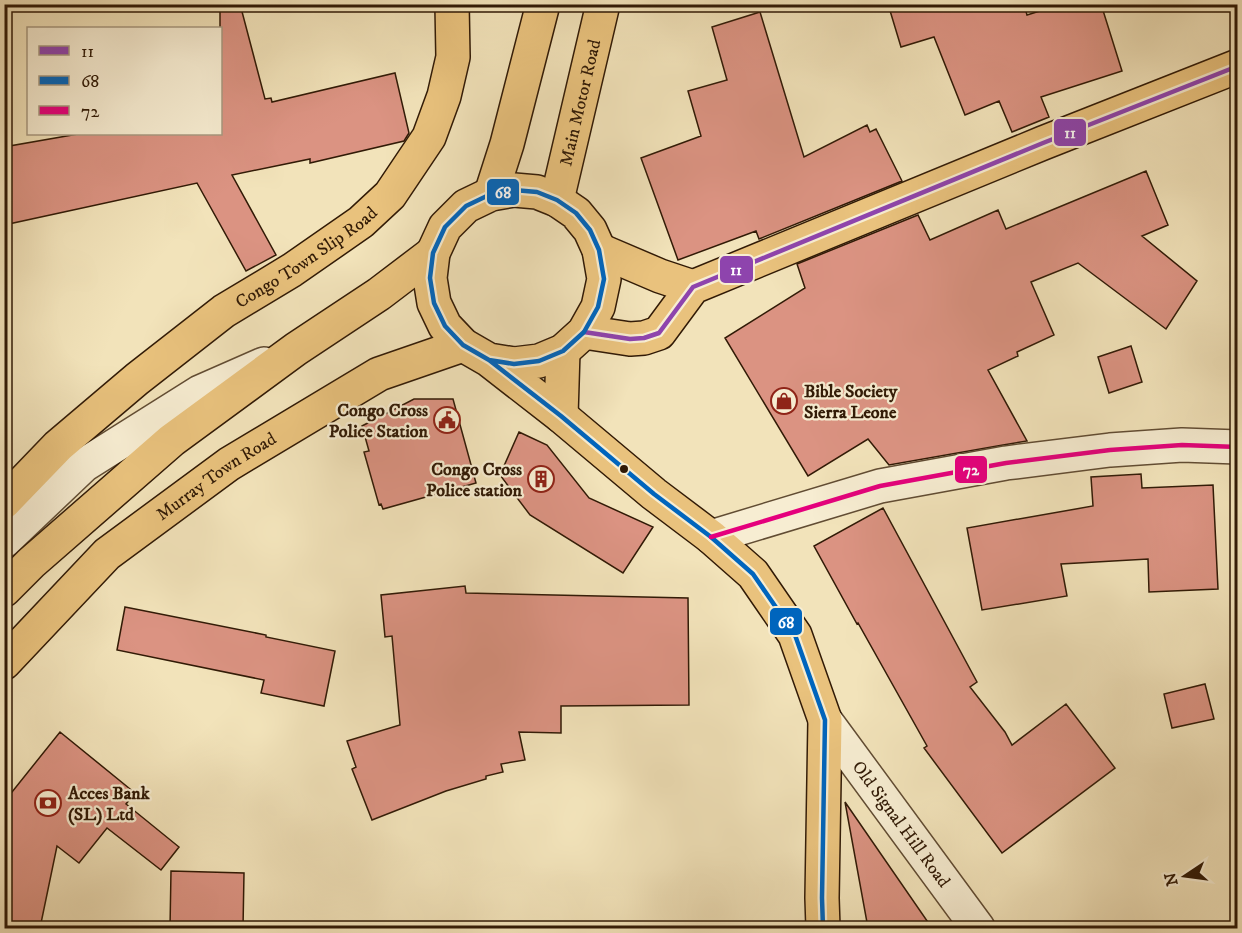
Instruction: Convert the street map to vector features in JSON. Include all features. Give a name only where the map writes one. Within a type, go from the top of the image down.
[{"type":"main road","name":"Congo Town Slip Road","points":[[4,502],[58,446],[137,379],[224,311],[292,270],[353,228],[390,195],[429,137],[444,96],[453,57],[452,4]]},
{"type":"main road","points":[[491,194],[507,144],[543,4]]},
{"type":"main road","name":"Main Motor Road","points":[[557,200],[603,4]]},
{"type":"main road","points":[[573,341],[644,338],[659,333],[693,287],[1043,143],[1238,66]]},
{"type":"main road","points":[[476,352],[514,364],[539,361],[573,341],[598,307],[604,279],[599,250],[590,230],[576,213],[557,200],[537,192],[514,190],[491,194],[466,207],[445,227],[433,253],[430,278],[434,303],[445,326],[476,352],[561,416],[654,494],[711,537],[753,574],[795,635],[825,720],[823,928]]},
{"type":"main road","points":[[599,250],[660,276],[693,287]]},
{"type":"main road","points":[[4,590],[31,563],[172,440],[296,350],[380,294],[433,253]]},
{"type":"main road","points":[[561,416],[573,341]]},
{"type":"main road","name":"Murray Town Road","points":[[4,663],[107,554],[229,464],[379,374],[476,352]]},
{"type":"street","points":[[4,541],[84,465],[200,392],[296,350]]},
{"type":"street","points":[[711,537],[880,486],[1006,463],[1110,450],[1182,445],[1238,447]]},
{"type":"street","name":"Old Signal Hill Road","points":[[825,720],[978,928]]},
{"type":"building","points":[[220,4],[240,4],[265,99],[271,98],[272,102],[395,73],[409,133],[404,141],[310,163],[310,159],[232,175],[276,255],[246,271],[197,183],[4,225],[4,147],[72,135],[222,135],[222,27],[220,27]]},
{"type":"building","points":[[888,4],[1024,4],[1027,15],[1062,4],[1101,4],[1122,71],[1041,97],[1049,117],[1012,132],[999,101],[965,115],[934,37],[901,47]]},
{"type":"building","points":[[760,12],[804,157],[867,125],[870,132],[876,129],[902,181],[759,239],[756,231],[678,260],[641,158],[701,136],[688,91],[727,80],[712,27]]},
{"type":"building","points":[[1146,171],[1168,225],[1142,236],[1197,281],[1166,329],[1078,263],[1031,282],[1054,335],[1017,352],[1018,356],[988,370],[1027,441],[889,465],[868,439],[808,476],[725,338],[805,288],[797,264],[918,215],[930,240],[998,210],[1006,229]]},
{"type":"building","points":[[1131,346],[1142,382],[1109,393],[1098,357]]},
{"type":"building","points":[[414,399],[453,399],[476,483],[383,509],[381,504],[379,505],[364,452],[369,451],[362,426]]},
{"type":"building","name":"Congo Cross Police station","points":[[519,432],[547,445],[589,498],[653,527],[623,573],[530,515],[500,475]]},
{"type":"building","points":[[1141,474],[1142,488],[1213,485],[1218,589],[1149,592],[1148,559],[1061,564],[1067,596],[982,610],[967,528],[1093,506],[1091,477]]},
{"type":"building","points":[[883,508],[977,682],[970,687],[1005,732],[1012,745],[1066,704],[1115,768],[1002,853],[924,748],[927,746],[814,546]]},
{"type":"building","points":[[465,586],[466,593],[688,598],[689,705],[561,706],[561,733],[519,732],[525,760],[501,764],[503,772],[486,776],[486,779],[446,791],[372,820],[352,769],[356,767],[347,741],[400,725],[392,636],[385,637],[381,595]]},
{"type":"building","points":[[125,607],[335,651],[324,706],[261,693],[264,680],[117,650]]},
{"type":"building","points":[[1205,684],[1214,719],[1172,728],[1164,694]]},
{"type":"building","points":[[60,732],[135,793],[126,804],[179,847],[161,870],[107,828],[79,863],[57,846],[40,928],[4,928],[4,802]]},
{"type":"building","points":[[845,802],[932,928],[868,928]]},
{"type":"building","points":[[171,871],[244,873],[243,928],[170,928]]},
{"type":"transit line","name":"11","points":[[584,332],[630,339],[644,338],[659,333],[693,287],[1043,143],[1238,66]]},
{"type":"transit line","name":"68","points":[[489,360],[514,364],[539,361],[563,351],[584,332],[598,307],[604,279],[599,250],[590,230],[576,213],[557,200],[537,192],[514,190],[491,194],[466,206],[445,227],[433,253],[430,278],[434,303],[445,326],[463,345],[489,360],[561,416],[654,494],[711,537],[753,574],[795,635],[825,720],[823,928]]},
{"type":"transit line","name":"72","points":[[711,537],[880,486],[1006,463],[1110,450],[1182,445],[1238,447]]},
{"type":"place","name":"Bible Society Sierra Leone","points":[[784,401]]},
{"type":"place","name":"Congo Cross Police Station","points":[[447,420]]},
{"type":"place","name":"Congo Cross Police station","points":[[541,479]]},
{"type":"place","name":"Acces Bank (SL) Ltd","points":[[48,803]]}]
